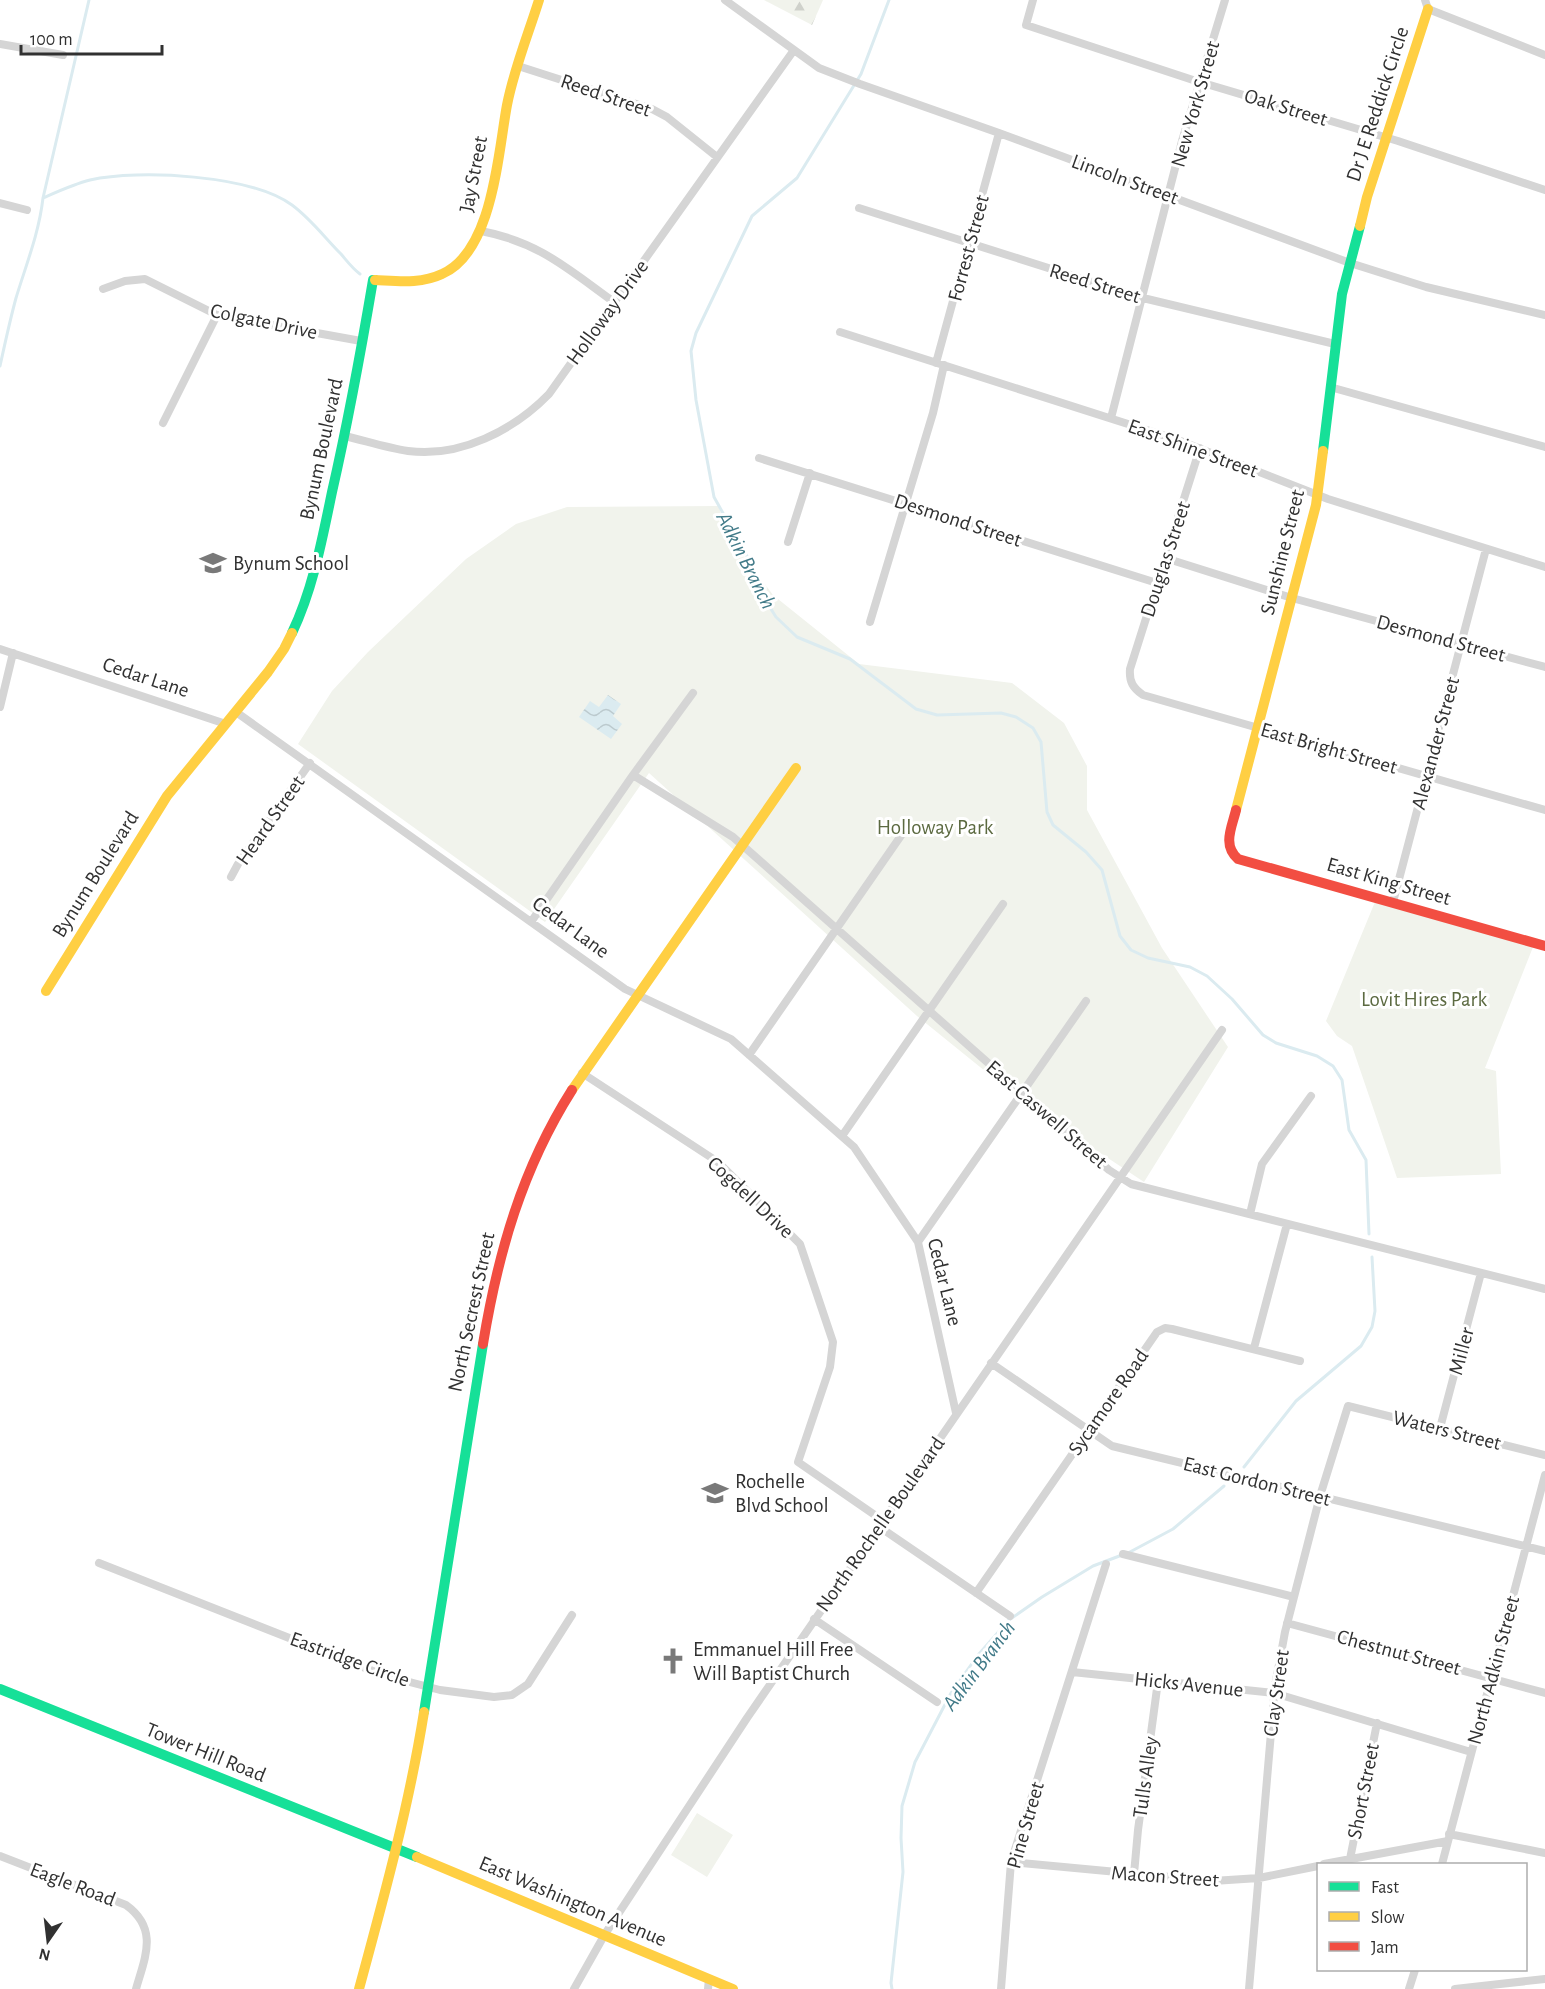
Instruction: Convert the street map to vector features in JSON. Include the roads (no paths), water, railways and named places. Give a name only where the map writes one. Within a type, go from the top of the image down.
[{"type":"street","name":"Jay Street","points":[[373,280],[411,284],[435,277],[463,259],[474,246],[481,231],[496,168],[507,102],[539,0]]},
{"type":"street","name":"Lincoln Street","points":[[725,0],[819,68],[860,84],[1350,263],[1434,289],[1545,315]]},
{"type":"street","name":"Oak Street","points":[[1033,0],[1026,25],[1545,190]]},
{"type":"street","name":"New York Street","points":[[1111,418],[1182,141],[1225,0]]},
{"type":"street","name":"Dr J E Reddick Circle","points":[[1350,263],[1367,197],[1387,138],[1426,4],[1545,55]]},
{"type":"street","points":[[0,44],[63,55]]},
{"type":"street","name":"Holloway Drive","points":[[345,436],[408,451],[453,448],[495,434],[515,423],[549,394],[794,50]]},
{"type":"street","name":"Reed Street","points":[[518,66],[652,109],[667,117],[717,157]]},
{"type":"street","name":"Forrest Street","points":[[870,622],[933,413],[940,364],[999,133]]},
{"type":"street","points":[[0,203],[27,210]]},
{"type":"street","name":"Reed Street","points":[[859,208],[1143,298],[1335,344]]},
{"type":"street","points":[[481,231],[503,235],[536,248],[614,302]]},
{"type":"street","name":"Sunshine Street","points":[[1228,846],[1317,494],[1342,294],[1350,263]]},
{"type":"street","name":"Colgate Drive","points":[[103,289],[125,281],[145,279],[217,315],[361,341]]},
{"type":"street","name":"Bynum Boulevard","points":[[236,712],[284,648],[303,607],[322,540],[345,436],[373,280]]},
{"type":"street","points":[[163,423],[217,315]]},
{"type":"street","name":"East Shine Street","points":[[840,332],[1111,418],[1200,448],[1317,494],[1545,567]]},
{"type":"street","points":[[1330,387],[1545,447]]},
{"type":"street","name":"Douglas Street","points":[[1130,669],[1200,448]]},
{"type":"street","name":"Desmond Street","points":[[759,458],[1157,583]]},
{"type":"street","points":[[788,542],[810,473]]},
{"type":"street","name":"Alexander Street","points":[[1393,902],[1486,549]]},
{"type":"street","name":"Desmond Street","points":[[1165,558],[1292,598],[1545,667]]},
{"type":"street","name":"Cedar Lane","points":[[0,649],[226,724]]},
{"type":"street","points":[[0,707],[13,653]]},
{"type":"street","name":"East Bright Street","points":[[1130,669],[1129,678],[1134,688],[1143,695],[1545,810]]},
{"type":"street","points":[[531,922],[693,693]]},
{"type":"street","points":[[226,724],[236,712]]},
{"type":"street","name":"Cedar Lane","points":[[236,712],[625,989],[732,1039],[854,1147],[918,1242],[957,1413]]},
{"type":"street","name":"Bynum Boulevard","points":[[46,991],[167,796],[226,724]]},
{"type":"street","name":"Heard Street","points":[[231,877],[310,763]]},
{"type":"street","name":"North Secrest Street","points":[[359,1989],[397,1850],[414,1772],[478,1363],[492,1288],[516,1204],[533,1160],[582,1073],[796,768]]},
{"type":"street","name":"East Caswell Street","points":[[633,775],[742,844],[1109,1170],[1131,1184],[1545,1289]]},
{"type":"street","points":[[749,1054],[907,827]]},
{"type":"street","name":"East King Street","points":[[1228,846],[1232,855],[1238,859],[1545,946]]},
{"type":"street","points":[[842,1136],[1003,904]]},
{"type":"street","points":[[918,1242],[1086,1001]]},
{"type":"street","name":"North Rochelle Boulevard","points":[[574,1989],[605,1934],[688,1806],[880,1523],[1222,1030]]},
{"type":"street","name":"Cogdell Drive","points":[[582,1073],[718,1162],[800,1244],[833,1342],[830,1367],[798,1462],[880,1523]]},
{"type":"street","points":[[1250,1214],[1262,1164],[1311,1096]]},
{"type":"street","points":[[1254,1348],[1287,1224]]},
{"type":"street","name":"Miller","points":[[1440,1428],[1481,1273]]},
{"type":"street","name":"Sycamore Road","points":[[976,1593],[1157,1332],[1165,1328],[1172,1329],[1300,1361]]},
{"type":"street","name":"East Gordon Street","points":[[991,1363],[1112,1446],[1545,1551]]},
{"type":"street","name":"Waters Street","points":[[1348,1406],[1545,1455]]},
{"type":"street","name":"Clay Street","points":[[1249,1989],[1274,1693],[1287,1623],[1320,1496],[1348,1406]]},
{"type":"street","name":"North Adkin Street","points":[[1442,1863],[1545,1476]]},
{"type":"street","points":[[880,1523],[1011,1617]]},
{"type":"street","points":[[1123,1554],[1294,1597]]},
{"type":"street","name":"Eastridge Circle","points":[[99,1563],[383,1675],[440,1690],[494,1697],[512,1695],[528,1684],[572,1615]]},
{"type":"street","points":[[1072,1672],[1107,1564]]},
{"type":"street","points":[[814,1620],[937,1702]]},
{"type":"street","name":"Chestnut Street","points":[[1287,1623],[1545,1692]]},
{"type":"street","name":"Hicks Avenue","points":[[1072,1672],[1274,1693],[1471,1752]]},
{"type":"street","name":"Pine Street","points":[[1001,1989],[1011,1862],[1072,1672]]},
{"type":"street","name":"Tulls Alley","points":[[1134,1874],[1158,1681]]},
{"type":"street","name":"Tower Hill Road","points":[[0,1689],[397,1850]]},
{"type":"street","name":"Short Street","points":[[1350,1859],[1377,1723]]},
{"type":"street","points":[[1329,1863],[1449,1837],[1545,1853]]},
{"type":"street","name":"East Washington Avenue","points":[[397,1850],[605,1934],[708,1984],[734,1989]]},
{"type":"street","name":"Eagle Road","points":[[0,1856],[126,1905],[133,1910],[143,1923],[147,1939],[147,1949],[136,1989]]},
{"type":"street","name":"Macon Street","points":[[1011,1862],[1213,1881],[1258,1878],[1317,1866]]},
{"type":"street","points":[[1409,1989],[1415,1971]]},
{"type":"street","points":[[1455,1989],[1545,1978]]},
{"type":"water","points":[[608,695],[621,704],[613,716],[622,724],[611,739],[579,717],[590,701],[599,707]]},
{"type":"waterway","points":[[0,366],[16,298],[32,249],[89,0]]},
{"type":"waterway","name":"Adkin Branch","points":[[889,0],[861,74],[797,178],[752,216],[696,333],[691,351],[696,400],[714,497],[748,558],[756,585],[776,617],[797,637],[850,659],[916,709],[937,715],[1001,713],[1016,717],[1033,728],[1041,742],[1047,812],[1053,825],[1086,852],[1102,870],[1120,936],[1131,950],[1148,958],[1190,967],[1207,976],[1232,999],[1263,1035],[1276,1043],[1317,1056],[1333,1066],[1342,1080],[1349,1130],[1366,1160],[1369,1234]]},
{"type":"waterway","points":[[43,198],[90,180],[136,175],[194,177],[250,187],[274,195],[299,210],[360,274]]},
{"type":"waterway","name":"Adkin Branch","points":[[1244,1467],[1296,1401],[1361,1346],[1372,1327],[1375,1311],[1372,1257]]},
{"type":"waterway","name":"Adkin Branch","points":[[1128,1553],[1173,1529],[1224,1486]]},
{"type":"waterway","name":"Adkin Branch","points":[[892,1989],[903,1872],[902,1806],[915,1762],[951,1693],[978,1655],[1009,1620],[1093,1566],[1122,1555]]},
{"type":"place","name":"Bynum School","points":[[213,563]]},
{"type":"place","name":"Rochelle Blvd School","points":[[715,1493]]},
{"type":"place","name":"Emmanuel Hill Free Will Baptist Church","points":[[673,1661]]},
{"type":"park label","name":"Holloway Park","points":[[935,827]]},
{"type":"park label","name":"Lovit Hires Park","points":[[1424,999]]}]
